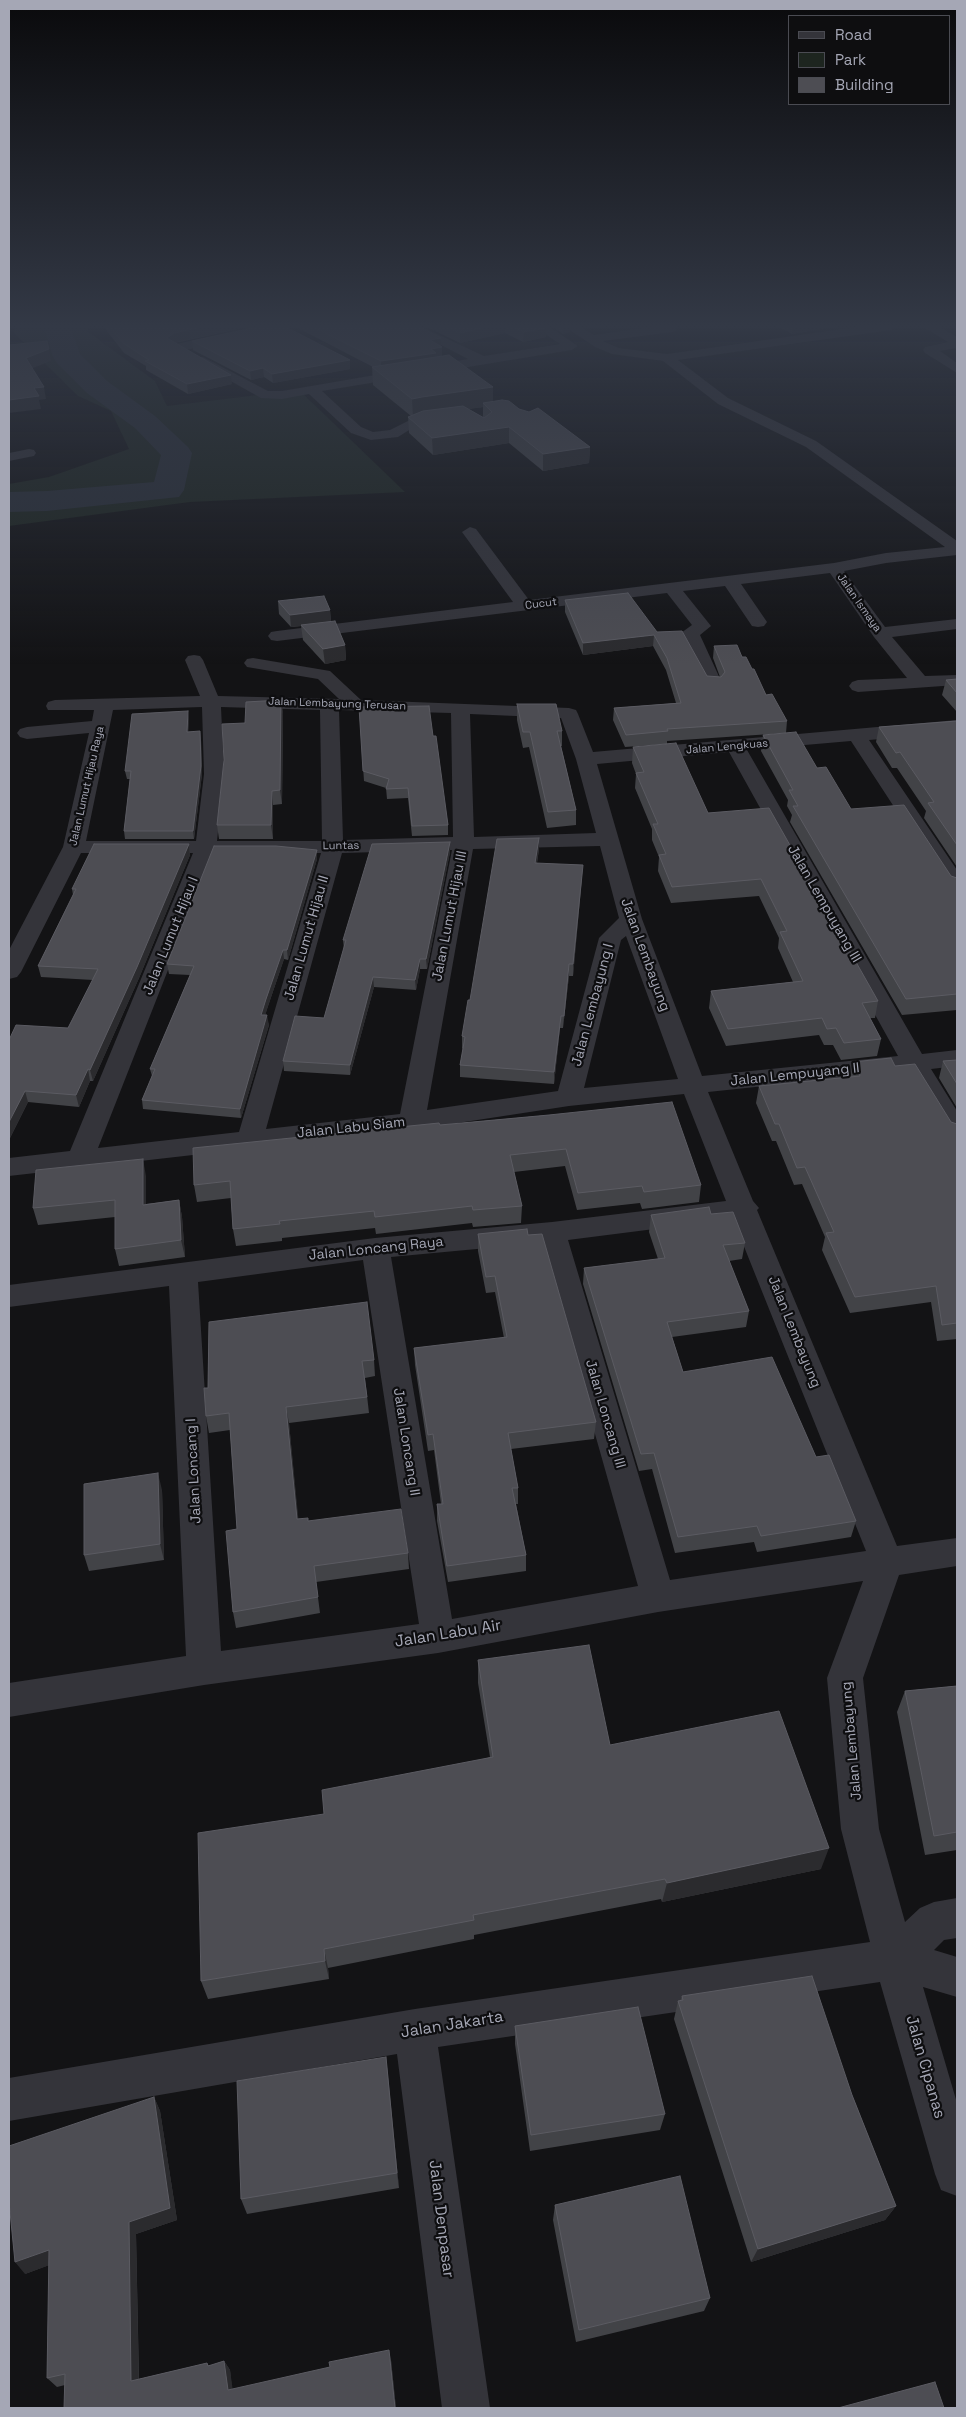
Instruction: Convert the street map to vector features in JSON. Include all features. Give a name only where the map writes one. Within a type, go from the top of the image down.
[{"type":"street","points":[[800,439],[811,444],[957,549]]},
{"type":"street","points":[[9,457],[28,453]]},
{"type":"street","points":[[470,532],[525,606]]},
{"type":"street","name":"Jalan Ismaya","points":[[921,683],[880,633],[834,568],[886,558],[957,549]]},
{"type":"street","name":"Cucut","points":[[277,636],[834,568]]},
{"type":"street","points":[[730,581],[758,622]]},
{"type":"street","points":[[670,588],[702,626],[690,633],[713,683]]},
{"type":"street","points":[[880,633],[957,624]]},
{"type":"street","points":[[194,660],[211,701]]},
{"type":"street","points":[[253,662],[324,676],[356,705]]},
{"type":"street","points":[[858,686],[957,680]]},
{"type":"street","name":"Jalan Lembayung Terusan","points":[[55,706],[211,701],[460,708],[560,712],[569,714]]},
{"type":"street","name":"Jalan Lumut Hijau I","points":[[80,1160],[206,847],[214,774],[211,701]]},
{"type":"street","name":"Jalan Lumut Hijau Raya","points":[[9,972],[74,847],[105,704]]},
{"type":"street","name":"Jalan Lumut Hijau II","points":[[250,1139],[333,846],[329,704]]},
{"type":"street","name":"Jalan Lumut Hijau III","points":[[412,1121],[464,842],[460,708]]},
{"type":"street","name":"Jalan Lembayung","points":[[569,714],[586,759],[630,920],[693,1086],[745,1208],[887,1562],[845,1678],[860,1830],[896,1959]]},
{"type":"street","points":[[27,733],[100,726]]},
{"type":"street","name":"Jalan Lengkuas","points":[[586,759],[957,726]]},
{"type":"street","points":[[856,735],[957,886]]},
{"type":"street","name":"Jalan Lempuyang III","points":[[735,746],[914,1062],[957,1132]]},
{"type":"street","name":"Luntas","points":[[74,847],[333,846],[608,839]]},
{"type":"street","name":"Jalan Lembayung I","points":[[569,1098],[610,938],[630,920]]},
{"type":"street","name":"Jalan Lempuyang II","points":[[693,1086],[957,1058]]},
{"type":"street","name":"Jalan Labu Siam","points":[[9,1167],[412,1121],[569,1098],[693,1086]]},
{"type":"street","name":"Jalan Loncang Raya","points":[[9,1296],[374,1248],[552,1232],[745,1208]]},
{"type":"street","name":"Jalan Loncang III","points":[[552,1232],[658,1597]]},
{"type":"street","name":"Jalan Loncang II","points":[[374,1248],[438,1637]]},
{"type":"street","name":"Jalan Loncang I","points":[[183,1272],[204,1669]]},
{"type":"street","name":"Jalan Labu Air","points":[[9,1700],[204,1669],[438,1637],[658,1597],[957,1552]]},
{"type":"street","points":[[896,1959],[934,1922],[957,1918]]},
{"type":"street","name":"Jalan Jakarta","points":[[9,2099],[415,2030],[896,1959],[957,1977]]},
{"type":"street","name":"Jalan Cipanas","points":[[896,1959],[913,2028],[957,2174]]},
{"type":"street","name":"Jalan Denpasar","points":[[415,2030],[466,2408]]},
{"type":"green space","points":[[124,439],[350,439],[405,492],[190,502],[9,526],[9,484],[49,477],[129,449]]},
{"type":"building","points":[[524,439],[579,439],[590,447],[543,454]]},
{"type":"building","points":[[628,593],[657,632],[682,631],[707,676],[721,677],[725,672],[714,646],[737,645],[742,657],[746,657],[752,669],[754,669],[766,695],[772,694],[787,721],[667,729],[668,731],[626,735],[614,708],[681,703],[667,658],[654,635],[583,643],[565,600]]},
{"type":"building","points":[[324,596],[330,610],[290,615],[278,601]]},
{"type":"building","points":[[335,621],[345,645],[323,649],[301,625]]},
{"type":"building","points":[[957,679],[957,693],[946,680]]},
{"type":"building","points":[[281,700],[280,790],[272,791],[271,825],[217,825],[224,760],[222,724],[245,723],[246,702]]},
{"type":"building","points":[[517,704],[556,704],[562,731],[557,731],[576,810],[548,812],[530,732],[523,732]]},
{"type":"building","points":[[429,706],[433,736],[436,736],[448,825],[412,826],[408,788],[386,789],[389,779],[363,771],[359,707]]},
{"type":"building","points":[[188,711],[187,732],[200,731],[201,766],[193,831],[124,831],[131,771],[125,771],[132,714]]},
{"type":"building","points":[[957,721],[957,845],[928,803],[934,802],[900,752],[896,753],[879,727]]},
{"type":"building","points":[[796,732],[817,768],[826,767],[851,809],[904,805],[951,876],[957,878],[957,994],[906,999],[793,806],[798,806],[789,790],[793,790],[763,735]]},
{"type":"building","points":[[676,743],[708,813],[769,808],[878,1001],[862,1003],[881,1039],[844,1043],[836,1028],[827,1029],[822,1018],[728,1029],[711,991],[803,981],[780,932],[787,931],[761,879],[672,887],[659,855],[666,854],[653,824],[658,824],[636,773],[644,772],[633,747]]},
{"type":"building","points":[[539,838],[535,863],[583,865],[573,964],[569,964],[564,1016],[561,1016],[554,1072],[460,1065],[465,1037],[462,1036],[468,1000],[470,1000],[497,839]]},
{"type":"building","points":[[450,842],[426,959],[420,959],[415,980],[373,977],[350,1065],[283,1061],[295,1016],[324,1018],[346,940],[343,940],[372,844]]},
{"type":"building","points":[[94,844],[189,844],[137,967],[90,1070],[88,1069],[76,1095],[25,1091],[9,1122],[9,1040],[16,1025],[68,1028],[98,969],[38,966],[76,889],[72,889]]},
{"type":"building","points":[[214,846],[276,846],[317,850],[287,950],[283,950],[261,1015],[267,1015],[240,1109],[142,1100],[155,1069],[150,1069],[194,966],[167,964]]},
{"type":"building","points":[[891,1058],[895,1066],[915,1064],[951,1122],[957,1124],[957,1323],[942,1325],[936,1286],[855,1297],[826,1233],[834,1232],[805,1167],[797,1168],[779,1124],[775,1124],[759,1086],[860,1076],[853,1062]]},
{"type":"building","points":[[957,1060],[957,1084],[943,1061]]},
{"type":"building","points":[[672,1102],[701,1185],[644,1192],[642,1186],[578,1193],[566,1149],[510,1155],[522,1206],[473,1210],[472,1206],[375,1217],[374,1211],[279,1221],[280,1224],[233,1229],[230,1181],[194,1185],[193,1148]]},
{"type":"building","points":[[143,1159],[143,1205],[179,1200],[181,1240],[115,1249],[115,1200],[33,1208],[36,1170]]},
{"type":"building","points":[[709,1207],[711,1214],[733,1212],[745,1243],[723,1245],[749,1311],[667,1322],[683,1372],[772,1357],[816,1457],[829,1455],[856,1521],[761,1536],[757,1526],[678,1537],[654,1453],[641,1454],[584,1268],[665,1258],[651,1215]]},
{"type":"building","points":[[527,1229],[528,1235],[542,1234],[596,1422],[508,1433],[518,1488],[512,1488],[526,1555],[447,1566],[437,1504],[443,1504],[433,1434],[428,1435],[414,1348],[507,1337],[495,1276],[486,1277],[478,1234]]},
{"type":"building","points":[[367,1302],[374,1360],[362,1361],[367,1397],[286,1407],[297,1519],[308,1518],[308,1521],[401,1509],[408,1553],[314,1566],[318,1597],[233,1612],[226,1531],[237,1529],[229,1413],[206,1416],[204,1388],[208,1388],[209,1322]]},
{"type":"building","points":[[158,1473],[160,1544],[84,1555],[84,1484]]},
{"type":"building","points":[[589,1645],[610,1745],[779,1711],[829,1848],[667,1883],[665,1879],[473,1915],[474,1920],[324,1949],[325,1961],[201,1981],[198,1833],[324,1814],[322,1790],[493,1757],[478,1660]]},
{"type":"building","points":[[957,1686],[957,1832],[934,1836],[905,1691]]},
{"type":"building","points":[[812,1976],[852,2095],[896,2206],[758,2249],[678,2001],[683,2000],[682,1996]]},
{"type":"building","points":[[638,2007],[665,2114],[531,2135],[515,2026]]},
{"type":"building","points":[[386,2057],[397,2173],[241,2199],[237,2081]]},
{"type":"building","points":[[154,2097],[170,2208],[129,2222],[131,2381],[207,2363],[208,2366],[224,2361],[228,2390],[330,2367],[329,2362],[389,2350],[395,2408],[64,2408],[65,2374],[47,2378],[49,2250],[15,2262],[9,2202],[9,2146]]},
{"type":"building","points":[[680,2176],[710,2298],[579,2330],[555,2205]]},
{"type":"building","points":[[935,2382],[944,2408],[838,2408]]},
{"type":"waterway","points":[[9,502],[47,501],[168,490],[177,453],[162,439]]}]
